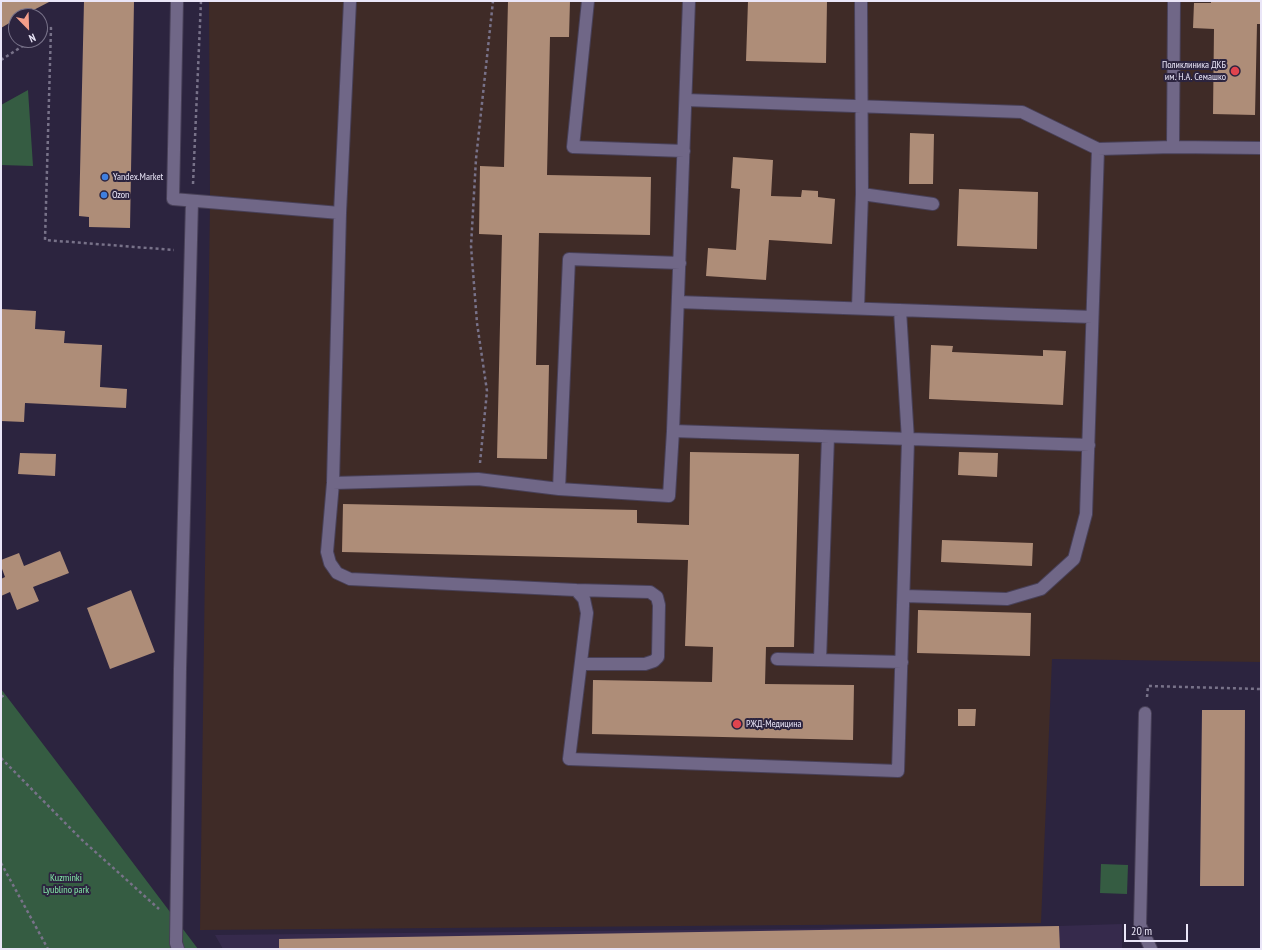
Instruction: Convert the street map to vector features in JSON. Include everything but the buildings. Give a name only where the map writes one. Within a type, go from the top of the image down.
[{"type":"lane","points":[[177,1],[173,199],[340,213]]},
{"type":"lane","points":[[350,1],[340,213],[333,483],[327,552],[330,563],[337,573],[350,580],[650,592],[657,597],[659,605],[658,657],[654,661],[645,664],[581,664]]},
{"type":"lane","points":[[588,1],[573,147],[684,151]]},
{"type":"lane","points":[[333,483],[478,479],[559,489],[669,496],[680,263],[689,1]]},
{"type":"lane","points":[[858,308],[862,194],[861,1]]},
{"type":"lane","points":[[1173,147],[1174,1]]},
{"type":"lane","points":[[686,100],[1022,112],[1098,149],[1173,147],[1261,148]]},
{"type":"lane","points":[[904,596],[1007,599],[1041,589],[1074,559],[1086,514],[1098,149]]},
{"type":"lane","points":[[862,194],[933,204]]},
{"type":"lane","points":[[178,949],[176,943],[176,924],[180,669],[192,201]]},
{"type":"lane","points":[[559,489],[569,259],[680,263]]},
{"type":"lane","points":[[678,302],[1092,317]]},
{"type":"lane","points":[[576,590],[584,599],[587,613],[570,759],[898,771],[908,440],[900,310]]},
{"type":"lane","points":[[673,431],[1088,445]]},
{"type":"lane","points":[[820,660],[828,437]]},
{"type":"lane","points":[[776,658],[902,662]]},
{"type":"lane","points":[[1145,713],[1140,925],[1151,949]]},
{"type":"path","points":[[192,201],[201,1]]},
{"type":"path","points":[[478,479],[487,391],[477,323],[471,246],[476,159],[493,1]]},
{"type":"path","points":[[48,30],[51,28],[45,240],[190,251]]},
{"type":"path","points":[[1,60],[20,48]]},
{"type":"path","points":[[1145,713],[1148,686],[1261,689]]},
{"type":"path","points":[[1,697],[6,695]]},
{"type":"path","points":[[1,758],[81,839],[176,924]]},
{"type":"path","points":[[1,863],[48,949]]},
{"type":"shaded area","points":[[209,1],[1261,1],[1261,662],[1052,659],[1041,923],[200,930],[210,202]]},
{"type":"shaded area","points":[[1122,924],[1122,949],[223,949],[215,935],[1059,926]]},
{"type":"green space","points":[[28,90],[33,166],[1,165],[1,105]]},
{"type":"green space","name":"Kuzminki Lyublino park","points":[[1,689],[81,794],[198,949],[1,949]]},
{"type":"green space","points":[[1101,864],[1128,865],[1127,894],[1100,893]]},
{"type":"place","name":"Поликлиника ДКБ им. Н.А. Семашко","points":[[1235,71]]},
{"type":"place","name":"Yandex.Market","points":[[105,177]]},
{"type":"place","name":"Ozon","points":[[104,195]]},
{"type":"place","name":"РЖД-Медицина","points":[[737,724]]}]
